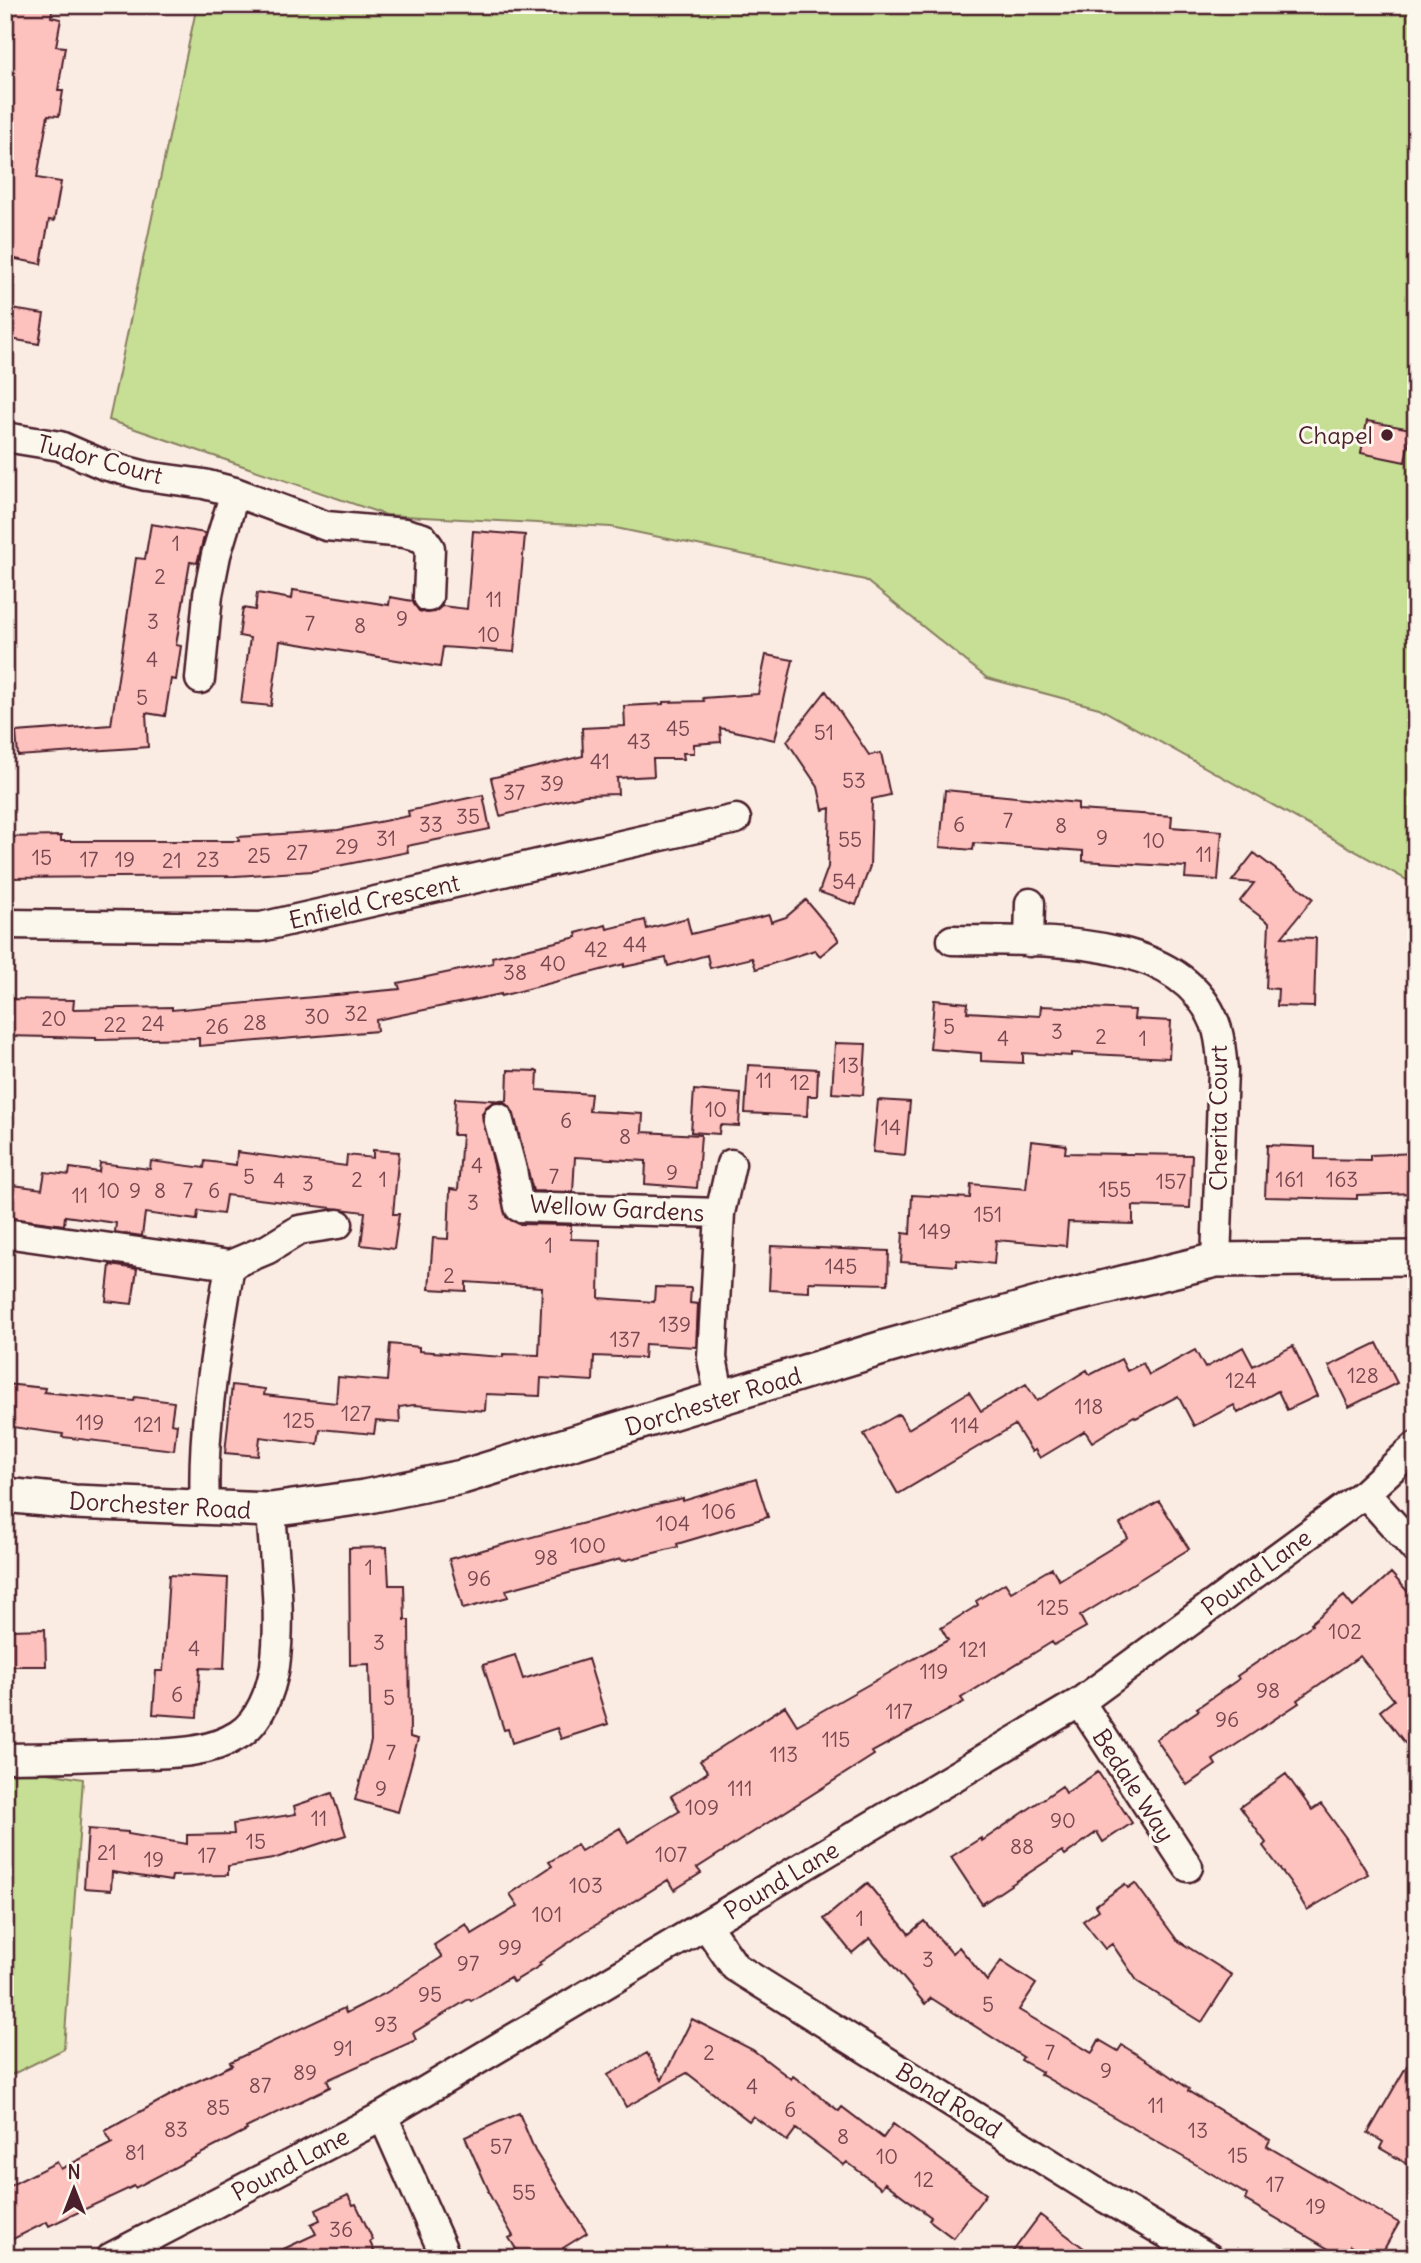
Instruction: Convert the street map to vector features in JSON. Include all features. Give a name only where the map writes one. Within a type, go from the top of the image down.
[{"type":"street","name":"Tudor Court","points":[[5,437],[60,446],[104,465],[235,492],[326,526],[405,533],[424,538],[430,548],[428,597]]},
{"type":"street","points":[[200,679],[208,595],[216,555],[235,492]]},
{"type":"street","name":"Enfield Crescent","points":[[5,924],[261,927],[736,819]]},
{"type":"street","points":[[1029,942],[1030,902]]},
{"type":"street","name":"Cherita Court","points":[[952,940],[1088,945],[1135,955],[1166,969],[1200,998],[1215,1021],[1223,1070],[1216,1261]]},
{"type":"street","name":"Wellow Gardens","points":[[498,1118],[519,1207],[720,1213]]},
{"type":"street","name":"Wellow Gardens","points":[[720,1398],[712,1358],[720,1213],[731,1164]]},
{"type":"street","points":[[5,1233],[230,1265],[299,1230],[338,1224]]},
{"type":"street","name":"Dorchester Road","points":[[5,1495],[74,1502],[271,1510],[364,1497],[462,1477],[1031,1306],[1216,1261],[1416,1258]]},
{"type":"street","points":[[205,1508],[207,1407],[230,1265]]},
{"type":"street","name":"Pound Lane","points":[[110,2258],[383,2116],[1080,1702],[1365,1493],[1416,1446]]},
{"type":"street","points":[[1365,1493],[1416,1550]]},
{"type":"street","points":[[5,1758],[188,1752],[219,1745],[240,1734],[257,1715],[269,1691],[275,1665],[276,1603],[271,1510]]},
{"type":"street","name":"Bedale Way","points":[[1080,1702],[1188,1867]]},
{"type":"street","name":"Bond Road","points":[[706,1925],[735,1967],[1107,2199],[1209,2258]]},
{"type":"street","points":[[383,2116],[446,2258]]},
{"type":"green space","points":[[197,5],[1416,5],[1416,885],[1099,708],[987,678],[865,580],[611,527],[386,515],[109,420]]},
{"type":"green space","points":[[36,1771],[83,1779],[64,2049],[5,2078],[5,1772]]},
{"type":"building","points":[[5,5],[53,5],[51,17],[61,19],[56,46],[65,47],[58,91],[63,91],[59,116],[48,115],[37,178],[61,182],[54,221],[49,220],[41,264],[5,257]]},
{"type":"building","points":[[5,308],[44,314],[39,344],[5,338]]},
{"type":"building","name":"Chapel","points":[[1367,421],[1411,429],[1405,462],[1361,453]]},
{"type":"building","points":[[151,524],[205,533],[197,563],[190,562],[176,645],[181,646],[176,680],[171,679],[165,716],[146,713],[148,747],[18,756],[16,732],[111,725],[136,558],[145,559]]},
{"type":"building","points":[[473,531],[525,535],[514,652],[443,647],[440,667],[280,641],[271,706],[241,703],[250,638],[239,636],[243,608],[255,610],[257,593],[292,599],[293,590],[389,605],[390,597],[412,601],[419,611],[427,613],[435,612],[442,606],[467,609]]},
{"type":"building","points":[[766,655],[793,660],[775,740],[720,728],[721,742],[694,744],[694,753],[683,753],[684,759],[653,759],[654,776],[617,778],[618,794],[585,795],[500,816],[491,778],[583,756],[582,728],[625,726],[624,706],[704,701],[703,698],[758,694]]},
{"type":"building","points":[[826,691],[869,755],[881,753],[890,795],[872,799],[870,866],[856,905],[819,892],[828,867],[830,808],[823,810],[818,787],[787,741]]},
{"type":"building","points":[[945,790],[1078,803],[1078,810],[1172,816],[1171,827],[1222,831],[1218,880],[1185,878],[1186,867],[1083,861],[1083,851],[974,843],[973,850],[940,847]]},
{"type":"building","points":[[483,795],[490,829],[407,846],[408,852],[313,871],[235,876],[5,878],[5,837],[61,836],[61,841],[239,841],[238,837],[338,830],[409,816],[408,811]]},
{"type":"building","points":[[1254,853],[1313,898],[1282,937],[1316,938],[1314,1007],[1277,1006],[1278,989],[1266,988],[1269,923],[1240,901],[1254,883],[1232,881]]},
{"type":"building","points":[[806,900],[839,940],[820,956],[815,950],[756,969],[752,958],[710,968],[707,955],[668,966],[666,958],[624,967],[624,964],[501,996],[376,1020],[377,1031],[199,1046],[199,1038],[96,1040],[5,1036],[5,999],[74,1000],[73,1009],[172,1007],[172,1010],[400,989],[398,983],[493,963],[492,957],[577,937],[576,933],[606,925],[607,929],[645,920],[647,929],[687,918],[691,934],[769,915],[771,922],[786,917]]},
{"type":"building","points":[[934,1000],[968,1003],[967,1012],[1040,1016],[1041,1006],[1135,1010],[1134,1019],[1171,1021],[1169,1058],[1023,1053],[1023,1063],[981,1061],[981,1053],[930,1049]]},
{"type":"building","points":[[835,1043],[866,1044],[863,1095],[832,1093]]},
{"type":"building","points":[[748,1065],[818,1069],[817,1096],[808,1096],[807,1116],[745,1113]]},
{"type":"building","points":[[508,1070],[538,1071],[537,1090],[591,1094],[589,1111],[643,1114],[642,1132],[701,1135],[697,1188],[645,1184],[646,1161],[575,1157],[573,1192],[533,1191],[510,1107],[503,1102],[493,1102],[482,1114],[506,1217],[519,1224],[571,1225],[571,1239],[600,1240],[599,1298],[654,1302],[655,1287],[691,1288],[690,1303],[698,1304],[696,1347],[645,1344],[644,1358],[594,1356],[593,1381],[541,1378],[540,1396],[486,1394],[485,1411],[414,1405],[399,1407],[400,1423],[376,1421],[374,1434],[320,1429],[318,1444],[260,1437],[258,1456],[225,1453],[232,1385],[265,1389],[264,1395],[336,1403],[338,1377],[387,1381],[390,1344],[419,1347],[419,1351],[503,1357],[503,1354],[539,1355],[542,1287],[466,1282],[466,1291],[429,1289],[433,1238],[448,1239],[450,1189],[458,1190],[462,1135],[453,1135],[455,1098],[507,1101]]},
{"type":"building","points":[[694,1090],[741,1094],[739,1126],[720,1125],[719,1134],[691,1132]]},
{"type":"building","points":[[878,1100],[910,1102],[905,1155],[873,1152]]},
{"type":"building","points":[[1031,1141],[1066,1145],[1065,1153],[1192,1155],[1190,1208],[1133,1206],[1133,1224],[1068,1222],[1066,1246],[996,1240],[994,1264],[957,1260],[957,1266],[901,1262],[903,1233],[910,1234],[912,1195],[970,1198],[971,1184],[1026,1189]]},
{"type":"building","points":[[1267,1145],[1315,1147],[1315,1159],[1370,1160],[1370,1155],[1416,1153],[1416,1193],[1357,1195],[1357,1199],[1265,1197]]},
{"type":"building","points":[[373,1150],[399,1152],[393,1214],[399,1214],[394,1249],[361,1245],[365,1212],[226,1195],[223,1214],[198,1211],[197,1220],[145,1213],[142,1236],[115,1232],[116,1223],[65,1216],[64,1225],[5,1217],[5,1184],[42,1189],[45,1172],[69,1175],[70,1168],[99,1172],[100,1163],[150,1169],[151,1161],[204,1168],[205,1161],[236,1165],[237,1152],[346,1166],[347,1155],[373,1158]]},
{"type":"building","points":[[771,1246],[889,1251],[888,1284],[809,1282],[809,1292],[769,1290]]},
{"type":"building","points":[[110,1265],[137,1269],[132,1304],[106,1301]]},
{"type":"building","points":[[1377,1343],[1397,1383],[1349,1407],[1329,1366]]},
{"type":"building","points":[[1293,1346],[1317,1396],[1287,1410],[1278,1391],[1238,1413],[1234,1405],[1194,1426],[1178,1396],[1136,1418],[1134,1416],[1092,1442],[1085,1431],[1040,1458],[1035,1450],[1032,1452],[1015,1425],[898,1494],[864,1434],[899,1414],[908,1429],[969,1392],[981,1411],[1026,1384],[1037,1401],[1087,1370],[1090,1375],[1121,1359],[1127,1371],[1143,1363],[1149,1375],[1195,1350],[1205,1368],[1243,1347],[1253,1366]]},
{"type":"building","points":[[5,1384],[45,1388],[44,1392],[174,1402],[171,1423],[177,1424],[174,1450],[62,1437],[63,1434],[5,1426]]},
{"type":"building","points":[[756,1479],[768,1517],[677,1544],[678,1547],[622,1561],[621,1559],[506,1590],[508,1597],[463,1609],[449,1559],[652,1505],[683,1498],[683,1501]]},
{"type":"building","points":[[1159,1501],[1189,1549],[1080,1616],[1086,1627],[1054,1645],[1052,1642],[961,1698],[964,1702],[872,1752],[874,1755],[697,1868],[701,1873],[674,1890],[668,1880],[583,1933],[539,1963],[541,1965],[513,1982],[510,1977],[413,2033],[416,2040],[327,2080],[330,2087],[246,2128],[247,2130],[135,2188],[134,2186],[49,2226],[47,2222],[5,2243],[5,2188],[57,2162],[61,2169],[112,2143],[105,2131],[232,2065],[230,2062],[344,2008],[346,2013],[384,1994],[442,1957],[434,1945],[466,1924],[472,1934],[518,1906],[510,1894],[552,1866],[549,1862],[577,1845],[581,1851],[620,1828],[628,1842],[680,1811],[671,1796],[708,1772],[700,1761],[785,1706],[797,1725],[948,1640],[941,1628],[978,1605],[976,1601],[1005,1583],[1011,1592],[1052,1568],[1059,1580],[1128,1538],[1120,1524]]},
{"type":"building","points":[[387,1547],[389,1585],[404,1585],[405,1620],[409,1620],[410,1737],[418,1739],[398,1812],[355,1800],[371,1741],[369,1664],[350,1665],[349,1548]]},
{"type":"building","points":[[1391,1573],[1416,1601],[1416,1757],[1380,1711],[1394,1700],[1360,1656],[1297,1700],[1299,1703],[1213,1760],[1216,1765],[1187,1785],[1156,1739],[1239,1679],[1237,1676],[1312,1625],[1311,1623],[1344,1596],[1353,1607]]},
{"type":"building","points":[[169,1575],[228,1578],[224,1669],[200,1668],[197,1717],[153,1714],[156,1671],[163,1671]]},
{"type":"building","points":[[45,1629],[46,1666],[11,1666],[11,1630]]},
{"type":"building","points":[[515,1655],[523,1679],[588,1659],[608,1724],[561,1739],[557,1728],[512,1743],[508,1729],[504,1730],[483,1665]]},
{"type":"building","points":[[1098,1772],[1132,1823],[1103,1842],[1097,1832],[1065,1855],[1062,1851],[982,1904],[951,1857],[981,1838],[982,1841],[1062,1786],[1066,1793]]},
{"type":"building","points":[[1286,1774],[1312,1810],[1321,1804],[1368,1874],[1307,1910],[1263,1846],[1266,1843],[1240,1807]]},
{"type":"building","points":[[332,1793],[346,1835],[273,1859],[228,1866],[228,1875],[172,1876],[171,1881],[112,1872],[111,1890],[84,1888],[88,1829],[128,1832],[187,1844],[187,1835],[234,1834],[233,1824],[296,1814],[294,1806]]},
{"type":"building","points":[[867,1883],[909,1934],[924,1921],[952,1953],[959,1947],[987,1981],[1001,1961],[1036,1984],[1019,2010],[1092,2053],[1099,2040],[1118,2051],[1122,2045],[1168,2074],[1189,2089],[1188,2091],[1270,2140],[1267,2146],[1399,2223],[1379,2258],[1370,2258],[1350,2246],[1344,2258],[1245,2200],[1247,2195],[1040,2074],[1042,2072],[1021,2060],[1023,2057],[931,1998],[925,2004],[870,1938],[852,1953],[824,1919]]},
{"type":"building","points":[[1135,1883],[1177,1940],[1232,1975],[1202,2022],[1138,1982],[1112,1944],[1105,1949],[1083,1921],[1099,1910],[1096,1905],[1125,1884],[1128,1888]]},
{"type":"building","points":[[692,2019],[753,2050],[791,2079],[793,2076],[839,2111],[842,2107],[883,2138],[893,2124],[986,2194],[953,2238],[929,2220],[931,2217],[885,2183],[881,2188],[847,2162],[844,2165],[796,2129],[787,2141],[753,2116],[749,2121],[687,2073],[626,2107],[608,2075],[647,2053],[662,2080]]},
{"type":"building","points":[[1416,2050],[1416,2169],[1380,2148],[1383,2142],[1368,2133]]},
{"type":"building","points":[[519,2113],[535,2151],[587,2233],[563,2248],[568,2258],[522,2258],[509,2238],[513,2236],[488,2192],[465,2137]]},
{"type":"building","points":[[348,2195],[353,2205],[356,2204],[373,2240],[370,2242],[377,2258],[264,2258],[316,2234],[311,2224],[320,2220],[316,2210]]},
{"type":"building","points":[[1040,2215],[1097,2258],[1008,2258]]},
{"type":"place","name":"Chapel","points":[[1387,435]]}]
